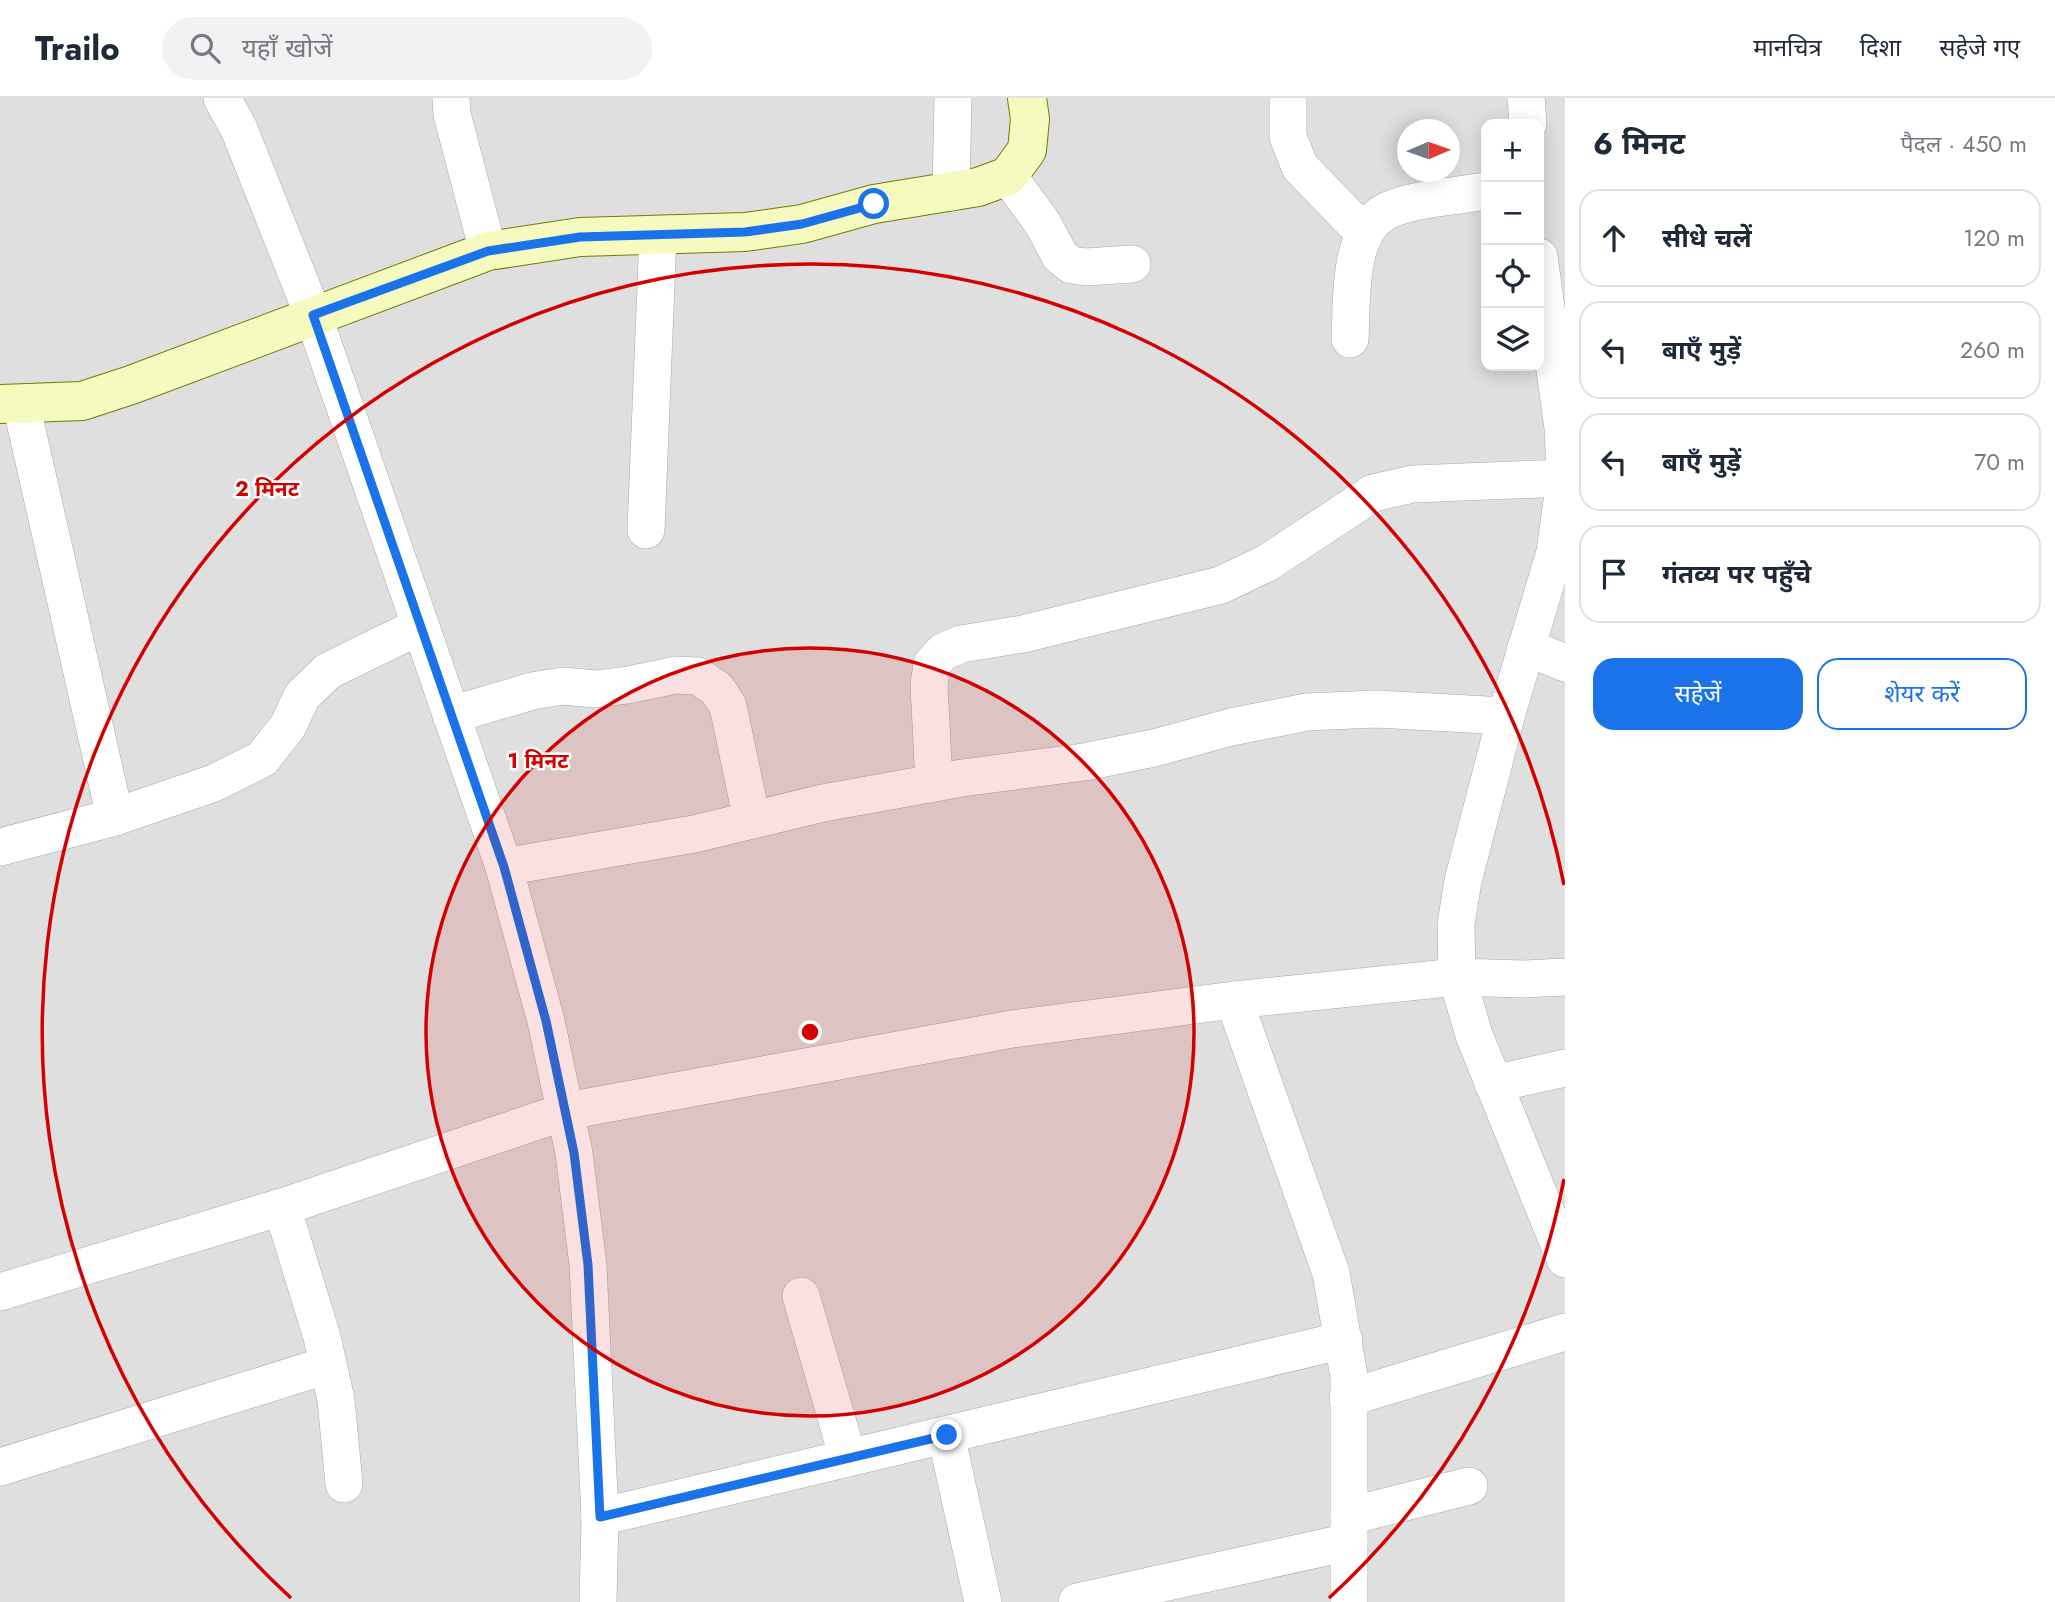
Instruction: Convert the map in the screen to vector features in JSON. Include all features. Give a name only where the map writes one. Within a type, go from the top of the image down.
[{"type":"street","points":[[222,98],[239,129],[313,315],[504,867],[546,1021],[567,1111],[588,1265],[600,1517],[598,1602]]},
{"type":"street","points":[[451,98],[488,251]]},
{"type":"street","points":[[951,192],[953,98]]},
{"type":"street","points":[[115,817],[11,404],[82,401],[488,251],[580,237],[745,232],[802,224],[874,204],[978,187],[1008,176],[1027,150],[1030,119],[1027,98]]},
{"type":"street","points":[[1288,98],[1288,137],[1300,167],[1364,233]]},
{"type":"street","points":[[1526,98],[1528,119]]},
{"type":"street","points":[[1008,176],[1043,224],[1060,256],[1070,265],[1086,267],[1132,264]]},
{"type":"street","points":[[1350,339],[1354,267],[1364,233],[1384,213],[1416,203],[1481,192]]},
{"type":"street","points":[[646,530],[658,235]]},
{"type":"street","points":[[1544,291],[1564,427],[1565,472]]},
{"type":"street","points":[[934,783],[929,685],[932,664],[943,652],[961,644],[1023,634],[1221,586],[1267,563],[1373,493],[1413,484],[1565,479],[1555,552],[1463,881],[1456,924],[1457,977],[1474,1035],[1565,1259]]},
{"type":"street","points":[[0,847],[115,817],[214,783],[262,760],[288,726],[302,696],[328,671],[420,626]]},
{"type":"street","points":[[1527,648],[1565,663]]},
{"type":"street","points":[[451,715],[552,687],[595,688],[628,685],[676,675],[698,676],[717,688],[729,706],[752,820]]},
{"type":"street","points":[[504,867],[694,834],[823,803],[934,783],[1084,762],[1307,712],[1377,709],[1507,716]]},
{"type":"street","points":[[0,1292],[282,1206],[567,1111],[1012,1029],[1234,1000],[1457,977],[1565,977]]},
{"type":"street","points":[[1234,1000],[1331,1273],[1344,1340],[1349,1376],[1349,1602]]},
{"type":"street","points":[[1493,1083],[1565,1068]]},
{"type":"street","points":[[282,1206],[322,1337],[336,1400],[345,1485]]},
{"type":"street","points":[[801,1296],[848,1458]]},
{"type":"street","points":[[1348,1398],[1565,1332]]},
{"type":"street","points":[[600,1517],[1344,1340]]},
{"type":"street","points":[[0,1467],[328,1365]]},
{"type":"street","points":[[947,1435],[983,1602]]},
{"type":"street","points":[[1077,1602],[1349,1529],[1469,1486]]},
{"type":"shaded area","points":[[0,98],[1565,98],[1565,1602],[0,1602]]},
{"type":"route","points":[[874,204],[802,224],[745,232],[580,237],[488,251],[313,315],[504,867],[546,1021],[567,1111],[588,1265],[600,1517],[947,1435]]}]
